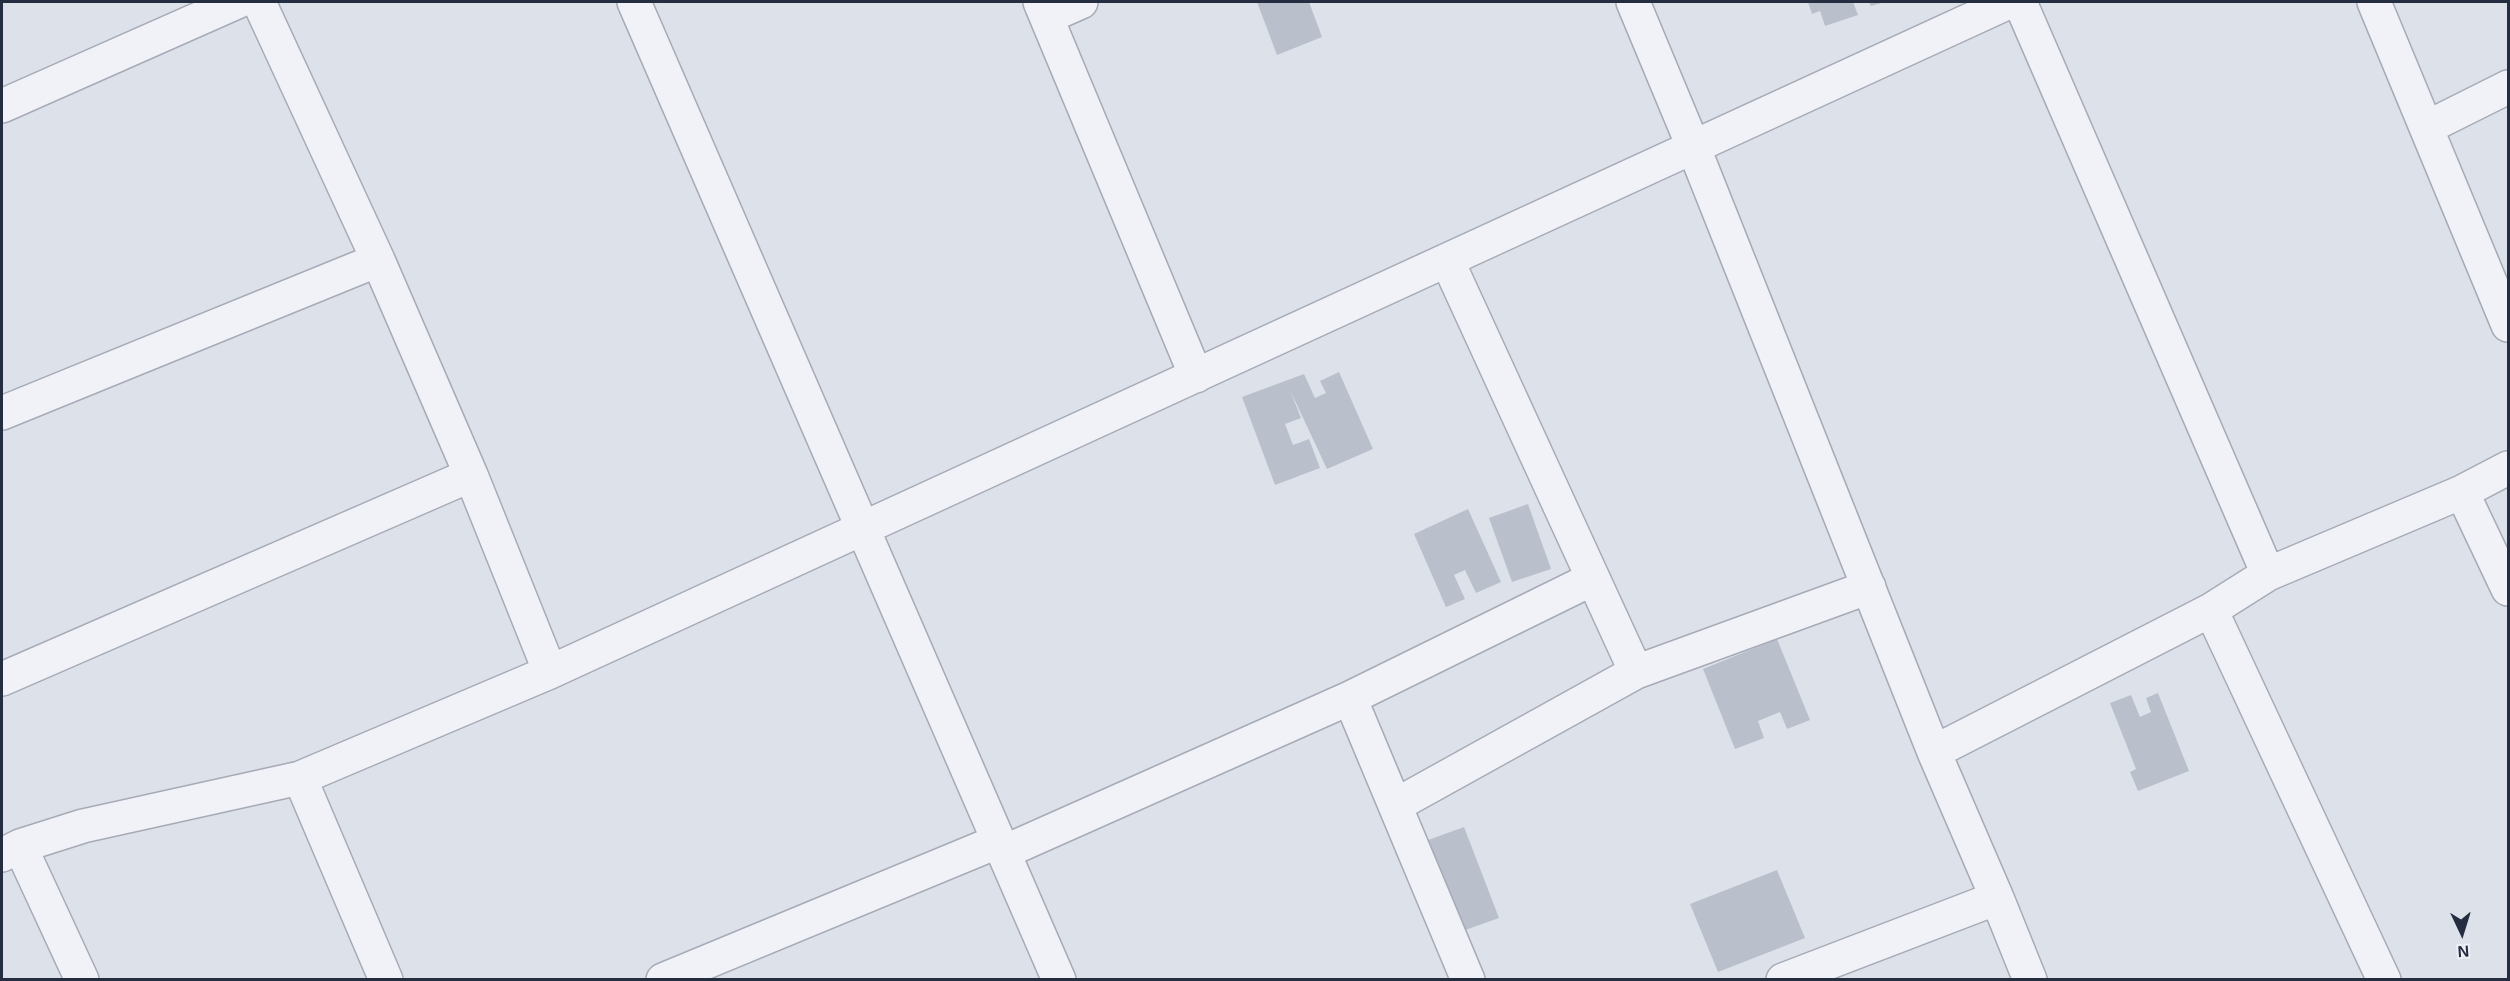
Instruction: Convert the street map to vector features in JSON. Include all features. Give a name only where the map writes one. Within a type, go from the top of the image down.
[{"type":"street","points":[[2,106],[187,12],[237,2]]},
{"type":"street","points":[[259,2],[378,260],[471,475],[550,672]]},
{"type":"street","points":[[634,2],[1059,980]]},
{"type":"street","points":[[1081,2],[1043,9],[1196,376]]},
{"type":"street","points":[[1633,2],[1693,146],[1934,752],[2030,980]]},
{"type":"street","points":[[82,980],[10,850],[83,826],[300,778],[550,672],[2009,2]]},
{"type":"street","points":[[2020,2],[2268,574]]},
{"type":"street","points":[[2374,2],[2428,127],[2508,325]]},
{"type":"street","points":[[2428,127],[2508,87]]},
{"type":"street","points":[[2,413],[378,260]]},
{"type":"street","points":[[1448,260],[1636,672]]},
{"type":"street","points":[[1934,752],[2211,610],[2268,574],[2462,492],[2508,468]]},
{"type":"street","points":[[2,679],[471,475]]},
{"type":"street","points":[[2462,492],[2508,589]]},
{"type":"street","points":[[663,980],[1002,847],[1350,698],[1592,579]]},
{"type":"street","points":[[1396,805],[1636,672],[1869,587]]},
{"type":"street","points":[[2211,610],[2385,980]]},
{"type":"street","points":[[1350,698],[1468,980]]},
{"type":"street","points":[[300,778],[386,980]]},
{"type":"street","points":[[1783,980],[1997,898]]},
{"type":"building","points":[[1257,2],[1309,2],[1322,37],[1277,55]]},
{"type":"building","points":[[1808,2],[1853,2],[1858,15],[1825,26],[1820,11],[1812,14]]},
{"type":"building","points":[[1869,2],[1885,2],[1871,6]]},
{"type":"building","points":[[1339,372],[1373,449],[1327,469],[1290,390],[1301,418],[1285,424],[1293,445],[1309,439],[1320,468],[1275,485],[1242,397],[1304,374],[1315,398],[1326,393],[1320,381]]},
{"type":"building","points":[[1528,504],[1551,569],[1512,582],[1489,518]]},
{"type":"building","points":[[1468,509],[1501,582],[1476,593],[1465,570],[1454,575],[1465,599],[1446,607],[1414,534]]},
{"type":"building","points":[[1777,639],[1810,720],[1787,729],[1780,712],[1758,721],[1764,738],[1735,749],[1703,669]]},
{"type":"building","points":[[2158,693],[2189,771],[2138,791],[2130,772],[2136,769],[2110,703],[2131,695],[2140,717],[2151,712],[2146,698]]},
{"type":"building","points":[[1464,827],[1499,918],[1454,934],[1420,843]]},
{"type":"building","points":[[1777,870],[1805,938],[1718,972],[1690,904]]}]
